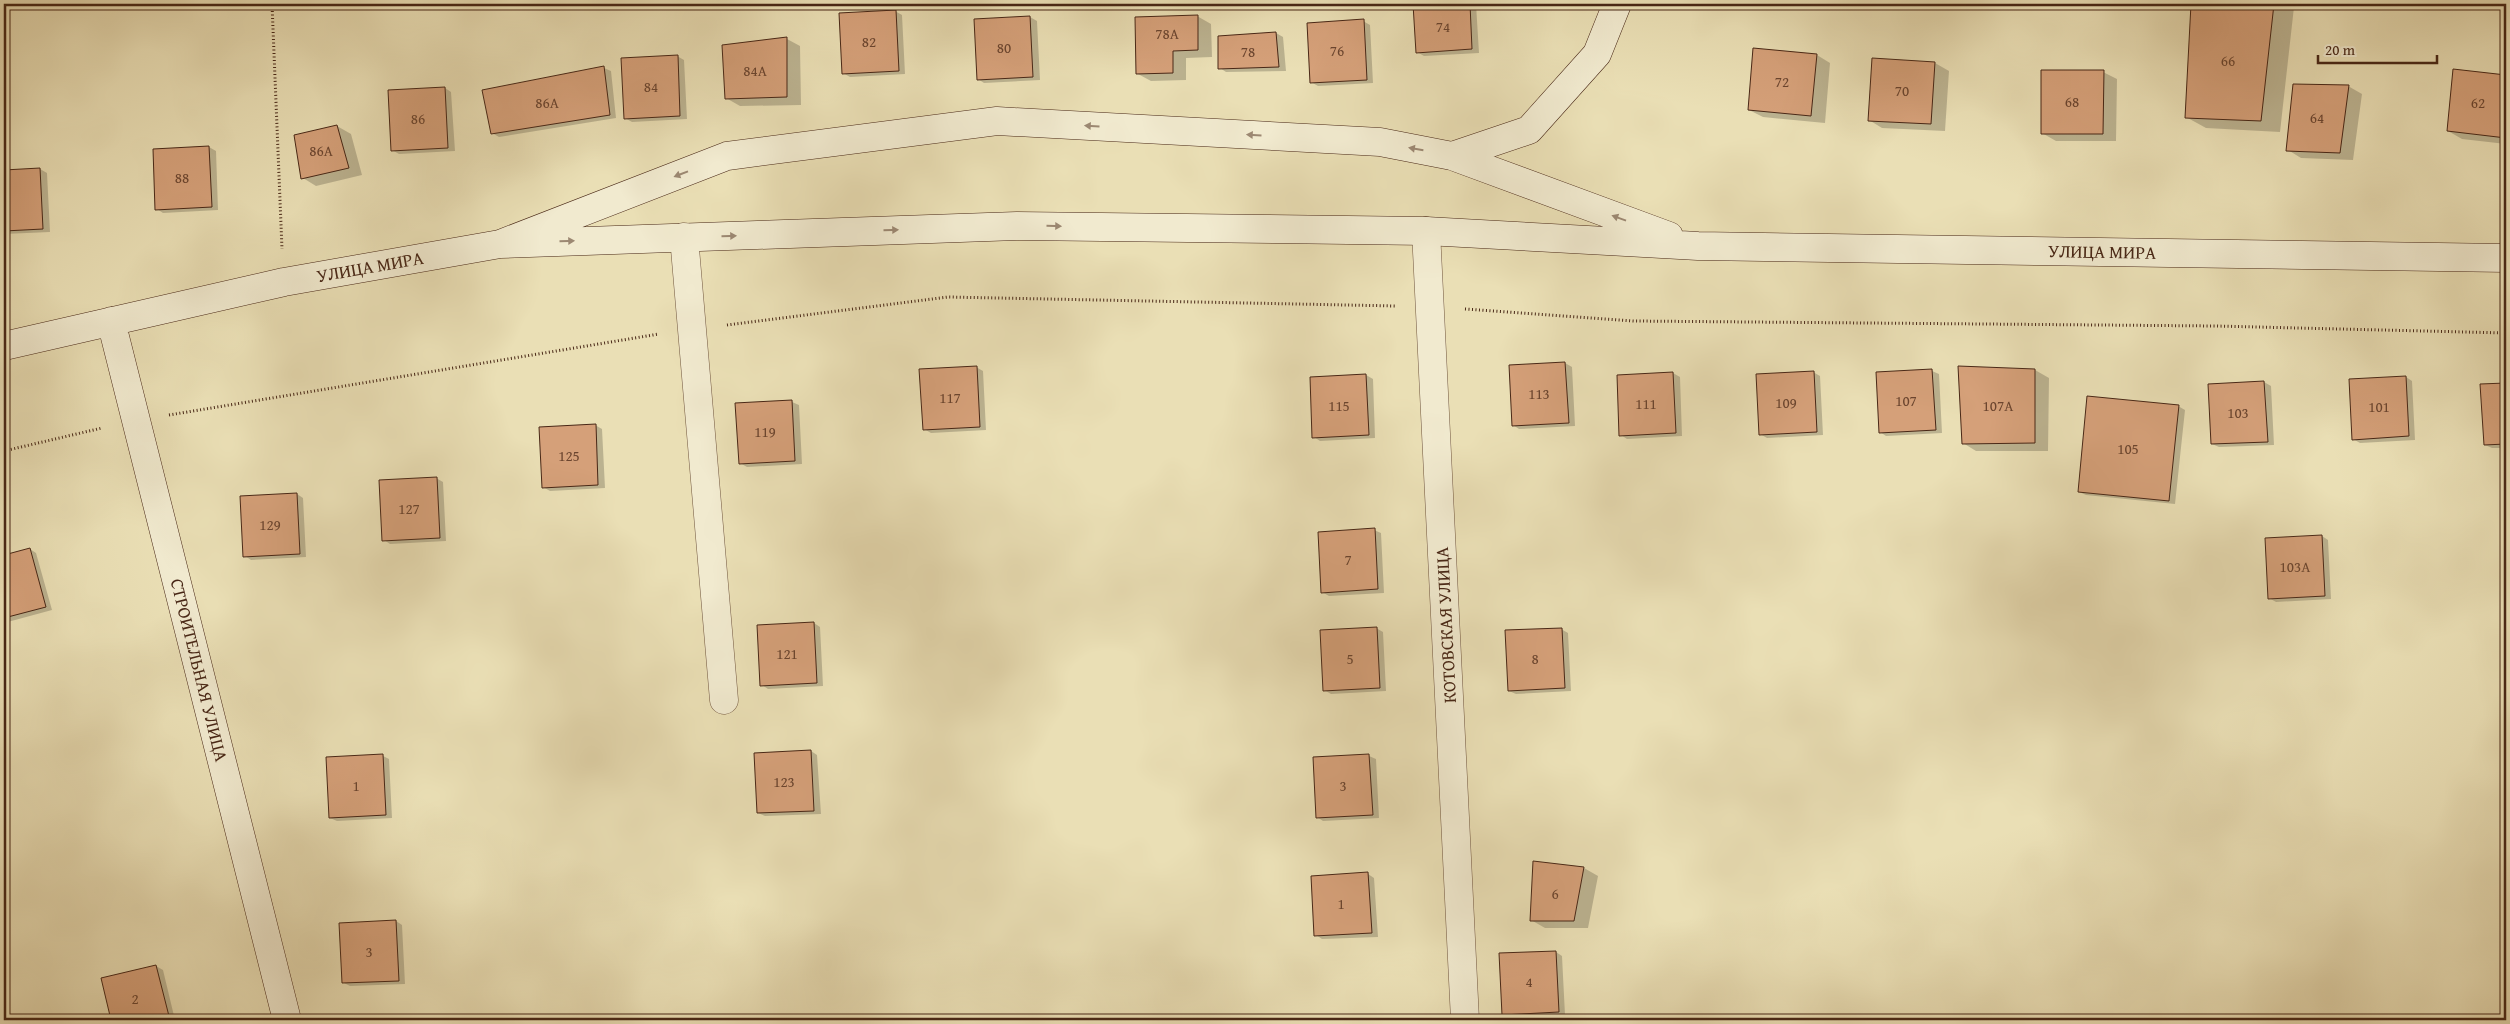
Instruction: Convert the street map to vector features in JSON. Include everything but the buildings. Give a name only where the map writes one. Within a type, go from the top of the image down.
[{"type":"main road","points":[[1452,156],[1530,130],[1597,54],[1617,4]]},
{"type":"main road","name":"УЛИЦА МИРА","points":[[500,244],[726,156],[997,121],[1380,142],[1452,156],[1698,246]]},
{"type":"main road","name":"УЛИЦА МИРА","points":[[4,346],[284,282],[500,244],[684,237],[1017,226],[1426,231],[1698,246],[2506,258]]},
{"type":"main road","name":"КОТОВСКАЯ УЛИЦА","points":[[1426,231],[1466,1020]]},
{"type":"main road","points":[[684,237],[724,700]]},
{"type":"main road","name":"СТРОИТЕЛЬНАЯ УЛИЦА","points":[[111,321],[287,1020]]},
{"type":"path","points":[[272,4],[284,282]]},
{"type":"path","points":[[4,451],[136,420],[692,329],[948,297],[1429,307],[1634,321],[2226,326],[2506,333]]}]
